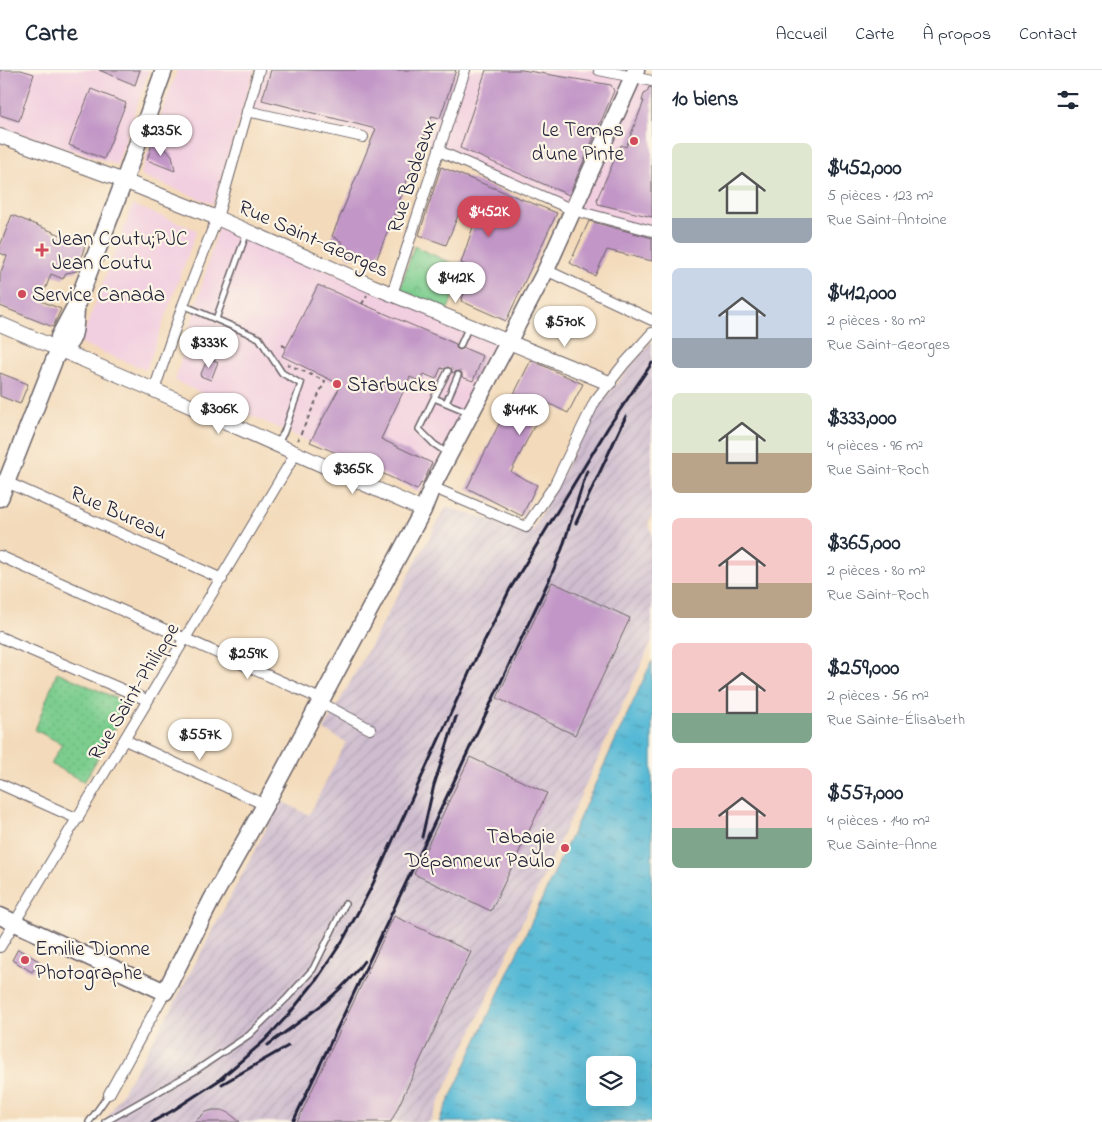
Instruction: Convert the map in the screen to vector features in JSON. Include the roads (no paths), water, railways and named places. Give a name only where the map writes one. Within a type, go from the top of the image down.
[{"type":"main road","points":[[0,498],[3,481],[60,349],[59,337],[77,303],[164,70]]},
{"type":"main road","points":[[7,919],[165,992],[211,902],[322,702],[546,270],[635,73]]},
{"type":"street","points":[[154,390],[182,305],[217,218],[259,70]]},
{"type":"street","name":"Rue Badeaux","points":[[392,294],[466,70]]},
{"type":"street","points":[[599,70],[635,73],[652,81]]},
{"type":"street","points":[[247,111],[363,137]]},
{"type":"street","name":"Rue Saint-Georges","points":[[0,136],[124,181],[217,218],[392,294],[610,382]]},
{"type":"street","points":[[439,151],[573,210],[652,231]]},
{"type":"street","points":[[546,270],[652,320]]},
{"type":"street","points":[[0,324],[277,444],[297,447],[423,510]]},
{"type":"street","points":[[432,487],[526,527],[554,486],[595,401],[624,364],[652,333]]},
{"type":"street","name":"Rue Saint-Philippe","points":[[0,947],[7,919],[78,819],[147,700],[222,578],[297,447]]},
{"type":"street","name":"Rue Bureau","points":[[3,481],[222,578]]},
{"type":"street","points":[[0,556],[186,638],[322,702],[370,729]]},
{"type":"street","points":[[0,637],[147,700]]},
{"type":"street","points":[[125,740],[265,806]]},
{"type":"street","points":[[0,784],[78,819]]},
{"type":"street","points":[[109,1094],[165,992]]},
{"type":"lane","points":[[216,319],[247,231]]},
{"type":"lane","points":[[182,305],[259,338],[282,373],[301,384],[284,432],[277,444]]},
{"type":"lane","points":[[460,346],[469,324]]},
{"type":"lane","points":[[448,371],[419,429],[434,444],[449,454]]},
{"type":"lane","points":[[446,403],[458,375]]},
{"type":"lane","points":[[434,398],[471,414]]},
{"type":"lane","points":[[105,1122],[195,1071],[249,1035],[287,998],[313,969],[345,904]]},
{"type":"lane","points":[[90,1122],[109,1094]]},
{"type":"water","points":[[652,661],[652,1122],[439,1122]]},
{"type":"railway","points":[[219,1080],[264,1041],[289,1014],[317,979],[343,940],[371,888],[475,660],[510,589],[609,426],[652,363]]},
{"type":"railway","points":[[576,523],[626,416]]},
{"type":"railway","points":[[293,1122],[550,578],[562,549],[587,471]]},
{"type":"railway","points":[[422,837],[434,785],[456,717]]},
{"type":"railway","points":[[268,1045],[332,996],[364,961]]},
{"type":"railway","points":[[222,1084],[288,1046]]},
{"type":"railway","points":[[152,1122],[224,1077]]},
{"type":"place","name":"Le Temps d'une Pinte","points":[[634,141]]},
{"type":"place","name":"Jean Coutu;PJC Jean Coutu","points":[[42,250]]},
{"type":"place","name":"Service Canada","points":[[22,294]]},
{"type":"place","name":"Starbucks","points":[[337,384]]},
{"type":"place","name":"Tabagie Dépanneur Paulo","points":[[565,848]]},
{"type":"place","name":"Emilie Dionne Photographe","points":[[25,960]]}]
